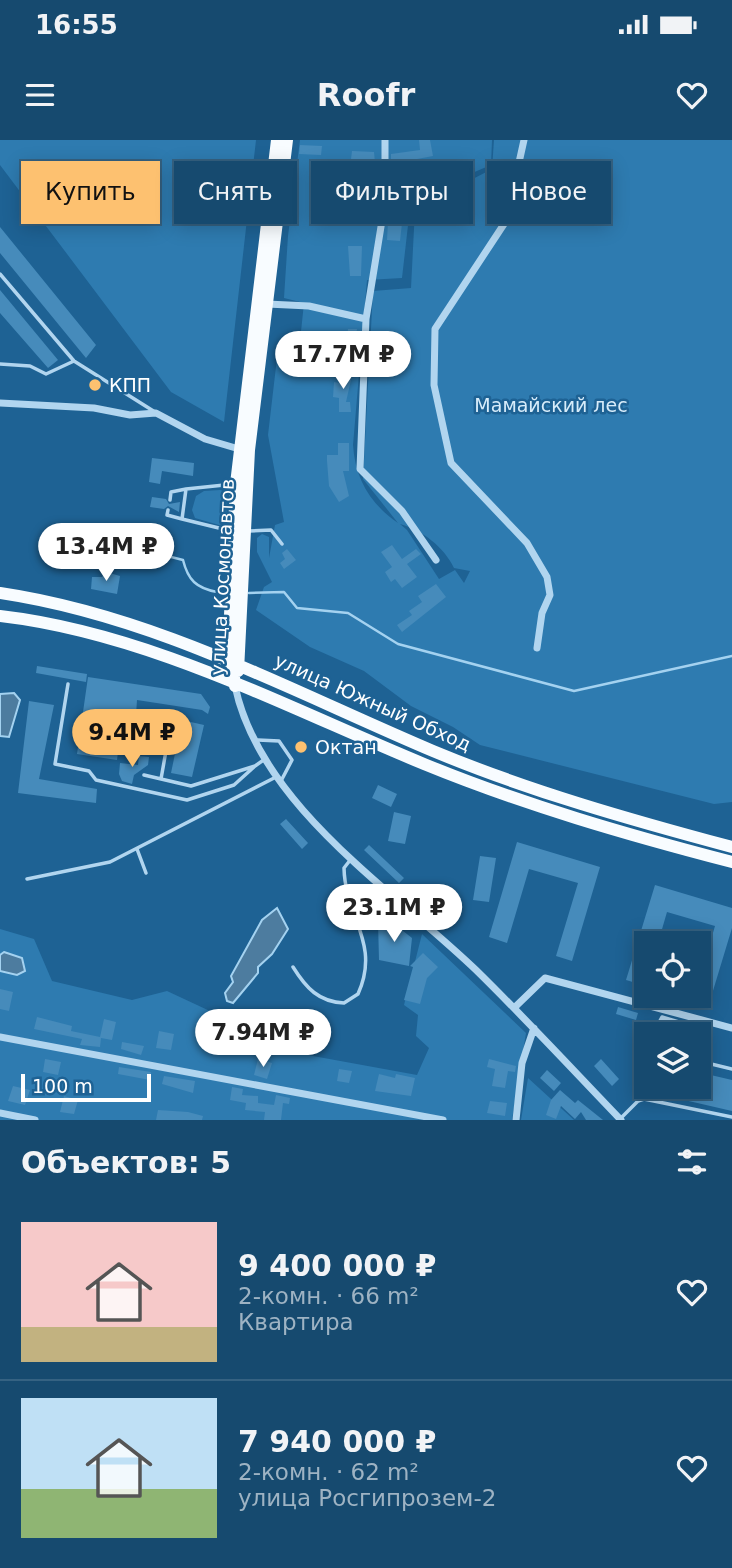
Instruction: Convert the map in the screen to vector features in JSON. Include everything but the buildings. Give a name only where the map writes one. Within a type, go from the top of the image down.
[{"type":"main road","name":"улица Космонавтов","points":[[238,532],[249,450],[260,303],[277,140]]},
{"type":"main road","name":"улица Космонавтов","points":[[235,686],[238,532],[236,484],[239,449],[287,140]]},
{"type":"main road","name":"улица Южный Обход","points":[[0,593],[95,612],[234,662],[434,751],[500,777],[732,846]]},
{"type":"main road","name":"улица Южный Обход","points":[[0,616],[117,642],[235,686],[495,791],[556,812],[732,862]]},
{"type":"street","points":[[385,140],[385,202],[366,319],[360,469],[402,511],[436,560]]},
{"type":"street","points":[[524,140],[506,221],[435,329],[434,385],[451,463],[527,543],[547,577],[550,595],[542,613],[537,648]]},
{"type":"street","points":[[260,303],[309,306],[366,319]]},
{"type":"street","points":[[0,403],[94,408],[130,415],[156,413],[205,439],[239,449]]},
{"type":"street","points":[[235,686],[253,739],[265,759],[314,822],[514,1008],[621,1119]]},
{"type":"street","points":[[514,1008],[545,978],[732,1028]]},
{"type":"street","points":[[516,1120],[522,1063],[534,1028]]},
{"type":"street","points":[[0,1037],[443,1120]]},
{"type":"street","points":[[0,1113],[35,1120]]},
{"type":"lane","points":[[0,274],[74,361],[156,413]]},
{"type":"lane","points":[[0,364],[30,366],[46,374],[74,361]]},
{"type":"lane","points":[[170,500],[171,492],[236,484]]},
{"type":"lane","points":[[182,519],[186,489]]},
{"type":"lane","points":[[168,510],[167,515],[238,532],[271,530],[282,544]]},
{"type":"lane","points":[[68,684],[55,764],[89,771],[96,780],[187,800],[234,785],[265,759]]},
{"type":"lane","points":[[161,779],[172,717]]},
{"type":"lane","points":[[27,879],[110,862],[177,825],[279,778],[292,760],[279,741],[253,739]]},
{"type":"lane","points":[[144,775],[191,786],[255,766]]},
{"type":"lane","points":[[137,849],[146,873]]},
{"type":"lane","points":[[293,967],[308,989],[321,998],[344,1003],[358,994],[368,961],[360,926],[344,888],[344,868],[353,858]]},
{"type":"lane","points":[[659,1022],[662,1017],[679,1022]]},
{"type":"lane","points":[[711,1064],[732,1069]]},
{"type":"lane","points":[[621,1119],[638,1101],[663,1102],[732,1117]]},
{"type":"green space","points":[[0,140],[256,140],[254,161],[174,161],[174,224],[246,224],[224,422],[171,392],[44,224],[160,224],[160,161],[21,161],[21,193],[0,165]]},
{"type":"green space","name":"Мамайский лес","points":[[300,140],[492,140],[491,161],[487,161],[487,167],[473,173],[473,161],[311,161],[311,224],[408,224],[402,278],[367,280],[353,445],[357,468],[366,489],[379,507],[398,523],[363,479],[373,291],[411,288],[414,224],[473,224],[473,179],[487,172],[487,224],[611,224],[611,161],[493,161],[494,140],[732,140],[732,802],[714,804],[480,745],[453,727],[411,706],[364,671],[310,647],[256,610],[264,587],[272,582],[257,552],[257,538],[262,534],[269,537],[269,558],[275,525],[284,522],[268,435],[277,358],[298,360],[304,303],[284,298],[290,224],[297,224],[297,164]],"holes":[[[400,524],[424,535],[438,546],[454,568],[470,571],[464,583],[455,570],[439,579],[407,530]]]},
{"type":"green space","points":[[204,491],[227,492],[226,523],[219,525],[195,518],[192,510],[196,496]]},
{"type":"green space","points":[[0,929],[34,939],[52,981],[132,1000],[167,991],[302,1054],[417,1075],[429,1048],[416,1036],[418,1015],[404,1005],[422,934],[526,1033],[512,1120],[0,1120]]},
{"type":"green space","points":[[528,1078],[574,1120],[521,1120]]},
{"type":"shaded area","points":[[14,693],[20,700],[9,737],[0,736],[0,694]]},
{"type":"shaded area","points":[[277,908],[288,929],[272,954],[258,967],[258,973],[233,1003],[227,1001],[225,993],[233,982],[231,976],[262,920]]},
{"type":"shaded area","points":[[4,952],[22,958],[25,971],[17,975],[0,971],[0,955]]},
{"type":"waterway","points":[[92,539],[121,538],[132,547],[183,560],[187,573],[194,582],[217,592]]},
{"type":"waterway","points":[[249,593],[284,592],[297,608],[348,613],[398,644],[574,691],[732,656]]},
{"type":"place","name":"КПП","points":[[95,385]]},
{"type":"place","name":"Октан","points":[[301,747]]}]
